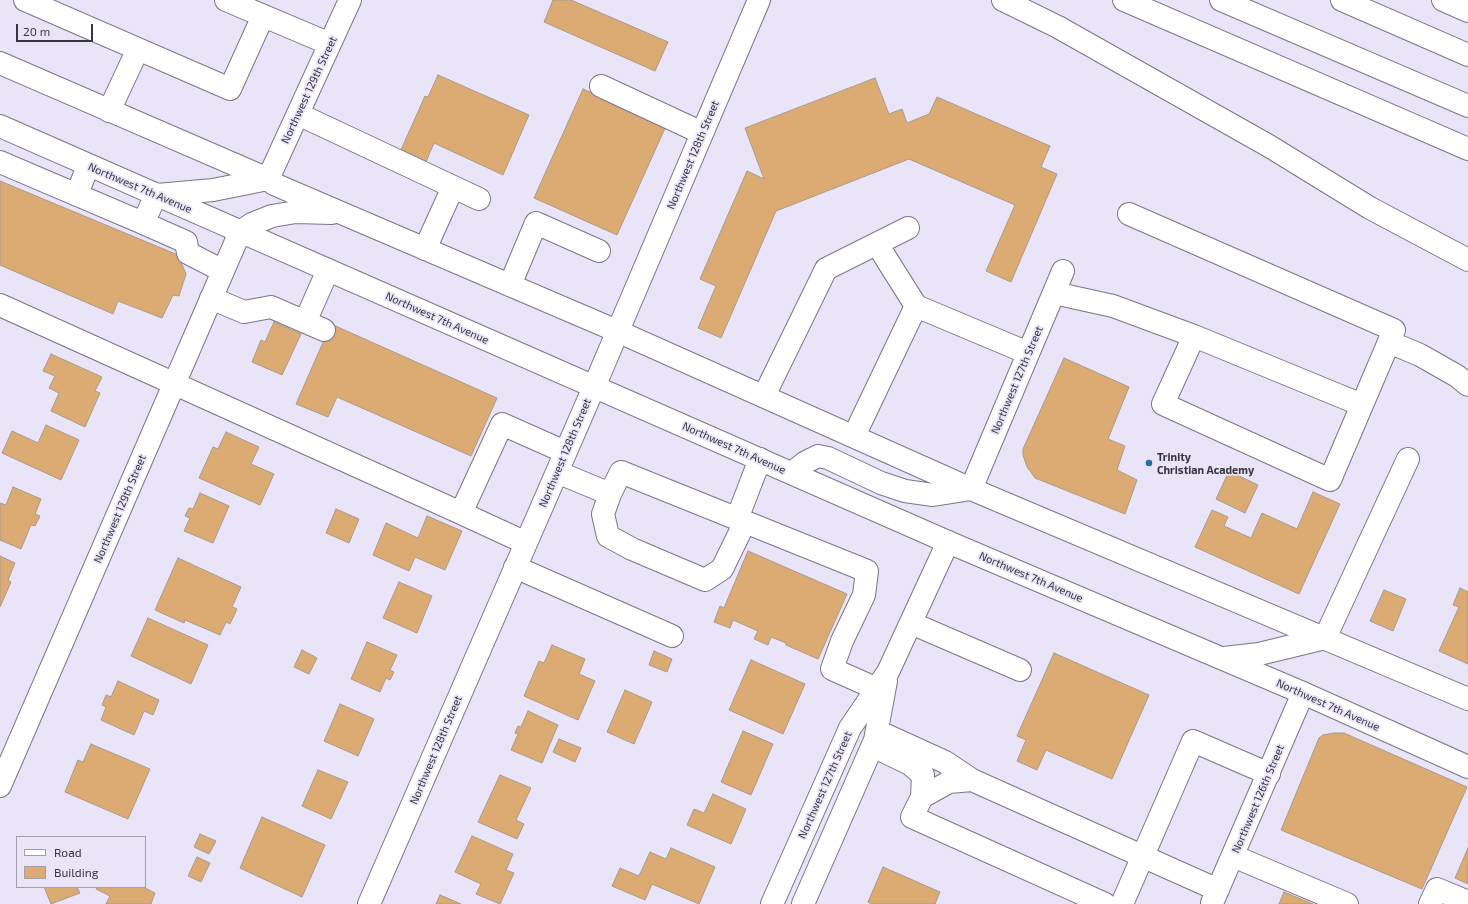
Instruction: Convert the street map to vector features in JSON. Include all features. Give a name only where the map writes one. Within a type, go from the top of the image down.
[{"type":"main road","points":[[25,0],[230,89],[263,16]]},
{"type":"main road","points":[[226,0],[330,44]]},
{"type":"main road","name":"Northwest 129th Street","points":[[268,179],[350,0]]},
{"type":"main road","name":"Northwest 128th Street","points":[[369,904],[594,387],[759,0]]},
{"type":"main road","points":[[1003,0],[1058,27],[1269,146],[1370,208],[1468,260]]},
{"type":"main road","points":[[1124,0],[1468,150]]},
{"type":"main road","points":[[1221,0],[1468,106]]},
{"type":"main road","points":[[1342,0],[1468,55]]},
{"type":"main road","points":[[1444,0],[1468,11]]},
{"type":"main road","points":[[109,112],[138,49]]},
{"type":"main road","points":[[0,63],[109,112],[268,179],[274,184],[617,331],[971,489],[1468,699]]},
{"type":"main road","points":[[601,86],[702,132]]},
{"type":"main road","points":[[298,114],[479,199]]},
{"type":"main road","name":"Northwest 7th Avenue","points":[[0,126],[88,166],[948,542],[1303,693],[1468,766]]},
{"type":"main road","points":[[0,162],[186,242],[188,253],[223,271]]},
{"type":"main road","points":[[77,194],[88,166]]},
{"type":"main road","points":[[143,223],[156,195],[213,190],[268,179]]},
{"type":"main road","points":[[425,249],[453,187]]},
{"type":"main road","points":[[240,232],[252,224],[272,216],[296,212],[343,213]]},
{"type":"main road","points":[[1129,214],[1394,330],[1330,480],[1163,404],[1194,336]]},
{"type":"main road","points":[[510,285],[536,223],[599,251]]},
{"type":"main road","points":[[764,396],[826,269],[908,228]]},
{"type":"main road","name":"Northwest 129th Street","points":[[0,786],[240,232]]},
{"type":"main road","points":[[877,244],[916,306],[1028,353]]},
{"type":"main road","points":[[212,298],[244,312],[271,307],[314,326],[328,270]]},
{"type":"main road","name":"Northwest 127th Street","points":[[971,489],[1063,271]]},
{"type":"main road","points":[[1054,293],[1113,306],[1194,336],[1362,404]]},
{"type":"main road","points":[[0,305],[526,543]]},
{"type":"main road","points":[[854,436],[916,306]]},
{"type":"main road","points":[[1389,342],[1420,355],[1457,376],[1468,386]]},
{"type":"main road","points":[[461,513],[502,424],[610,494]]},
{"type":"main road","points":[[792,473],[806,462],[818,456],[828,458],[881,483],[905,492],[933,495],[971,489]]},
{"type":"main road","points":[[760,459],[741,520],[722,568],[705,580],[632,549],[608,536],[603,514],[610,494],[621,472],[741,520],[867,571],[864,594],[842,641],[832,669],[882,680]]},
{"type":"main road","points":[[1325,638],[1408,459]]},
{"type":"main road","name":"Northwest 127th Street","points":[[772,904],[850,728],[882,680],[911,623],[948,542]]},
{"type":"main road","points":[[515,567],[672,636]]},
{"type":"main road","points":[[911,623],[1020,670]]},
{"type":"main road","points":[[1222,659],[1259,654],[1325,638]]},
{"type":"main road","name":"Northwest 127th Street","points":[[803,904],[874,738],[882,680]]},
{"type":"main road","name":"Northwest 126th Street","points":[[1215,897],[1303,693]]},
{"type":"main road","points":[[874,738],[945,762],[972,780],[1143,857],[1215,897]]},
{"type":"main road","points":[[874,738],[923,775],[922,797],[912,817],[1105,904]]},
{"type":"main road","points":[[1122,904],[1193,741],[1269,774]]},
{"type":"main road","points":[[922,797],[949,782],[972,780]]},
{"type":"main road","points":[[1233,856],[1347,904]]},
{"type":"main road","points":[[1430,904],[1437,889],[1468,902]]},
{"type":"building","points":[[553,0],[571,0],[668,42],[655,71],[544,22]]},
{"type":"building","points":[[438,75],[529,115],[503,175],[434,143],[425,164],[400,152],[425,96],[428,97]]},
{"type":"building","points":[[875,78],[889,114],[902,109],[907,123],[929,114],[937,97],[1050,146],[1041,167],[1057,174],[1011,282],[986,271],[1015,205],[909,159],[776,211],[721,338],[698,328],[716,286],[700,279],[747,171],[764,179],[745,128]]},
{"type":"building","points":[[583,89],[666,126],[617,235],[534,198]]},
{"type":"building","points":[[0,181],[178,255],[186,274],[179,296],[173,295],[162,318],[118,301],[113,314],[0,265]]},
{"type":"building","points":[[274,322],[301,334],[282,375],[252,362],[261,340],[265,342]]},
{"type":"building","points":[[331,324],[497,398],[471,456],[337,397],[328,417],[296,404]]},
{"type":"building","points":[[51,354],[102,377],[95,391],[100,393],[85,427],[51,411],[59,393],[49,388],[55,376],[43,371]]},
{"type":"building","points":[[1064,358],[1129,387],[1108,439],[1125,446],[1117,470],[1137,480],[1125,514],[1035,478],[1027,467],[1023,455],[1023,449]]},
{"type":"building","points":[[46,425],[79,440],[61,480],[2,453],[12,431],[38,443]]},
{"type":"building","points":[[226,432],[259,447],[251,464],[274,474],[260,505],[199,478],[213,447],[218,449]]},
{"type":"building","points":[[1229,471],[1258,485],[1245,513],[1216,499]]},
{"type":"building","points":[[13,487],[41,499],[35,514],[40,516],[35,526],[31,525],[21,549],[0,540],[0,503],[6,505]]},
{"type":"building","points":[[1313,492],[1340,504],[1299,594],[1195,547],[1212,510],[1228,517],[1224,526],[1251,538],[1262,513],[1297,529]]},
{"type":"building","points":[[200,493],[229,506],[213,543],[184,531],[190,518],[185,516],[189,508],[193,509]]},
{"type":"building","points":[[336,509],[359,519],[349,543],[326,533]]},
{"type":"building","points":[[427,516],[462,531],[445,570],[415,557],[409,571],[373,555],[386,523],[418,538]]},
{"type":"building","points":[[748,551],[847,594],[818,659],[771,637],[768,645],[754,639],[758,631],[733,620],[730,628],[714,622],[720,606],[724,608]]},
{"type":"building","points":[[0,556],[15,563],[8,580],[11,582],[0,607]]},
{"type":"building","points":[[178,558],[241,587],[232,607],[237,609],[230,624],[226,622],[220,635],[185,620],[184,623],[155,610]]},
{"type":"building","points":[[399,582],[432,596],[417,633],[383,618]]},
{"type":"building","points":[[1460,588],[1468,592],[1468,664],[1439,651],[1459,607],[1453,605]]},
{"type":"building","points":[[1384,590],[1406,599],[1393,631],[1370,621]]},
{"type":"building","points":[[148,618],[208,645],[191,684],[131,656]]},
{"type":"building","points":[[367,642],[397,655],[390,670],[394,672],[390,680],[386,678],[380,692],[351,679]]},
{"type":"building","points":[[552,645],[585,659],[579,674],[595,681],[578,720],[524,696],[539,661],[544,663]]},
{"type":"building","points":[[302,650],[317,658],[309,674],[294,667]]},
{"type":"building","points":[[654,651],[672,659],[667,672],[649,665]]},
{"type":"building","points":[[1054,653],[1149,695],[1112,779],[1046,750],[1037,770],[1017,761],[1026,740],[1017,736]]},
{"type":"building","points":[[751,660],[805,684],[783,734],[729,710]]},
{"type":"building","points":[[118,681],[159,700],[153,715],[144,711],[134,735],[101,720],[106,707],[102,705],[106,695],[111,697]]},
{"type":"building","points":[[625,690],[652,702],[634,744],[607,732]]},
{"type":"building","points":[[340,704],[374,719],[358,756],[324,741]]},
{"type":"building","points":[[528,711],[558,725],[542,763],[511,750],[518,734],[515,733],[518,726],[521,727]]},
{"type":"building","points":[[743,731],[773,744],[751,795],[721,782]]},
{"type":"building","points":[[1344,733],[1467,787],[1422,889],[1281,830],[1319,738],[1323,735]]},
{"type":"building","points":[[559,739],[581,748],[575,762],[553,752]]},
{"type":"building","points":[[91,744],[150,769],[128,819],[65,792],[78,760],[83,762]]},
{"type":"building","points":[[318,770],[348,782],[331,819],[302,806]]},
{"type":"building","points":[[500,775],[531,788],[516,820],[524,824],[517,839],[478,822]]},
{"type":"building","points":[[713,794],[746,809],[731,844],[687,825],[694,809],[704,813]]},
{"type":"building","points":[[262,817],[325,845],[302,897],[240,868]]},
{"type":"building","points":[[200,834],[216,841],[209,854],[194,847]]},
{"type":"building","points":[[472,836],[513,854],[506,870],[514,873],[500,904],[476,894],[481,884],[455,872]]},
{"type":"building","points":[[671,848],[715,867],[699,904],[652,884],[645,900],[612,886],[620,868],[639,876],[650,852],[666,859]]},
{"type":"building","points":[[1468,848],[1468,884],[1455,878]]},
{"type":"building","points":[[197,857],[210,863],[201,882],[188,876]]},
{"type":"building","points":[[883,867],[940,892],[935,904],[872,904],[868,902]]},
{"type":"building","points":[[44,888],[78,888],[80,893],[51,904]]},
{"type":"building","points":[[145,888],[155,893],[151,904],[106,904],[110,896],[96,889]]},
{"type":"building","points":[[1284,892],[1313,904],[1279,904]]},
{"type":"building","points":[[440,895],[461,904],[436,904]]},
{"type":"place","name":"Trinity Christian Academy","points":[[1149,463]]}]
